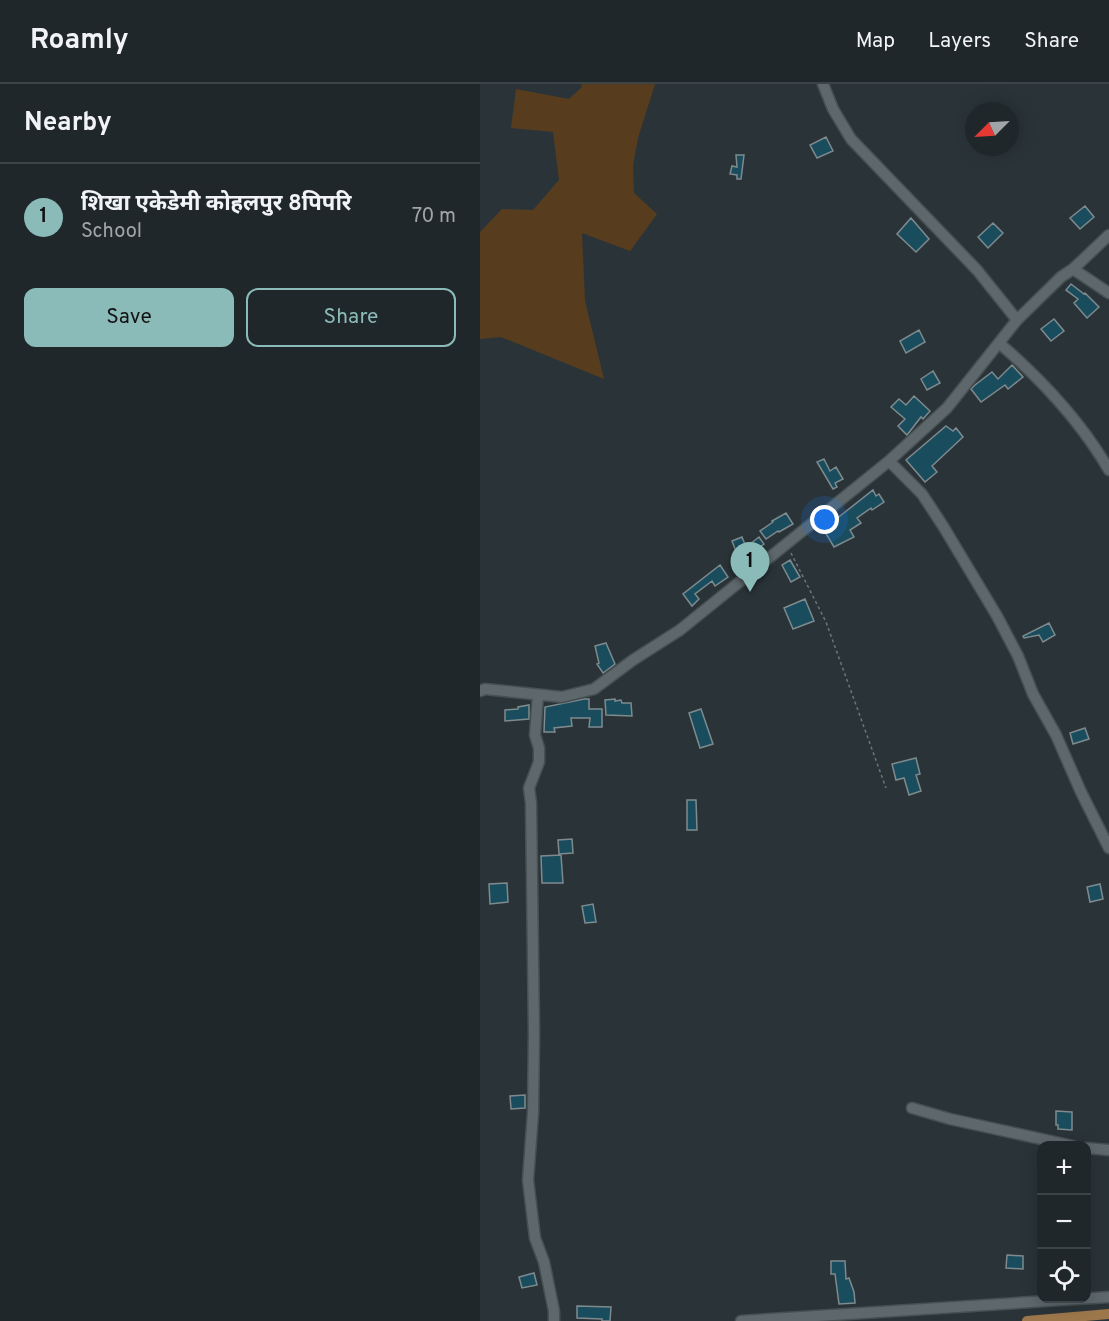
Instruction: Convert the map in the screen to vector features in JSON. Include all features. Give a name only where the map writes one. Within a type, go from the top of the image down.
[{"type":"street","points":[[823,84],[833,109],[851,139],[977,270],[1017,320]]},
{"type":"street","points":[[480,691],[485,689],[562,697],[594,689],[633,660],[680,630],[890,461],[947,408],[1017,320],[1061,277],[1109,236]]},
{"type":"street","points":[[1072,269],[1109,294]]},
{"type":"street","points":[[999,343],[1026,367],[1094,445],[1109,470]]},
{"type":"street","points":[[890,461],[922,494],[997,616],[1109,848]]},
{"type":"street","points":[[538,695],[535,735],[539,748],[539,762],[529,788],[534,1043],[528,1180],[535,1238],[544,1262],[554,1321]]},
{"type":"street","points":[[912,1108],[950,1119],[1050,1141]]},
{"type":"street","points":[[1091,1148],[1109,1150]]},
{"type":"street","points":[[741,1321],[1109,1297]]},
{"type":"path","points":[[786,544],[826,622],[886,788]]},
{"type":"shaded area","points":[[581,84],[655,84],[638,138],[633,165],[634,193],[657,214],[630,251],[582,233],[585,301],[604,379],[501,337],[480,339],[480,232],[502,209],[533,210],[559,180],[553,132],[511,128],[516,89],[569,99],[582,87]]},
{"type":"building","points":[[826,137],[833,151],[817,158],[810,145]]},
{"type":"building","points":[[736,155],[744,155],[741,179],[737,179],[737,175],[730,174],[732,166],[737,167]]},
{"type":"building","points":[[1085,206],[1094,217],[1080,229],[1070,218]]},
{"type":"building","points":[[911,218],[929,239],[916,252],[897,234]]},
{"type":"building","points":[[993,223],[1003,233],[988,248],[978,237]]},
{"type":"building","points":[[1071,284],[1085,293],[1099,307],[1087,318],[1074,303],[1078,299],[1066,290]]},
{"type":"building","points":[[1054,319],[1064,331],[1051,341],[1041,329]]},
{"type":"building","points":[[919,330],[925,342],[906,353],[900,341]]},
{"type":"building","points":[[1012,365],[1023,377],[1008,389],[1005,385],[981,402],[971,389],[992,372],[998,379]]},
{"type":"building","points":[[933,371],[940,383],[927,390],[921,379]]},
{"type":"building","points":[[914,396],[930,411],[923,419],[921,417],[907,435],[898,426],[905,419],[891,407],[899,399],[906,405]]},
{"type":"building","points":[[946,426],[953,431],[956,428],[963,437],[932,466],[937,472],[925,482],[906,460]]},
{"type":"building","points":[[824,459],[830,471],[836,467],[843,479],[835,483],[837,487],[833,489],[817,462]]},
{"type":"building","points":[[873,490],[876,496],[879,494],[884,502],[857,518],[861,523],[850,530],[854,537],[834,547],[825,532],[837,525],[835,520]]},
{"type":"building","points":[[786,513],[793,524],[766,539],[760,531]]},
{"type":"building","points":[[742,537],[746,547],[759,537],[764,544],[736,565],[732,559],[737,554],[732,541]]},
{"type":"building","points":[[790,560],[800,577],[791,582],[782,565]]},
{"type":"building","points":[[720,565],[728,577],[715,586],[712,581],[695,594],[699,599],[692,606],[683,594]]},
{"type":"building","points":[[805,599],[814,621],[793,629],[784,608]]},
{"type":"building","points":[[1049,623],[1055,635],[1043,642],[1039,635],[1024,638],[1023,636]]},
{"type":"building","points":[[606,643],[615,664],[603,673],[597,664],[599,663],[595,646]]},
{"type":"building","points":[[589,699],[589,709],[602,709],[602,727],[589,727],[590,718],[571,718],[572,726],[554,728],[555,732],[544,732],[545,707]]},
{"type":"building","points":[[615,699],[615,701],[621,700],[622,703],[631,703],[632,716],[606,715],[605,700]]},
{"type":"building","points":[[529,705],[529,719],[505,721],[505,710]]},
{"type":"building","points":[[701,709],[713,744],[700,748],[689,713]]},
{"type":"building","points":[[1085,728],[1089,739],[1073,744],[1070,733]]},
{"type":"building","points":[[916,758],[920,774],[916,775],[921,791],[909,795],[904,778],[896,780],[892,764]]},
{"type":"building","points":[[687,800],[696,800],[697,830],[687,830]]},
{"type":"building","points":[[572,839],[573,853],[559,854],[558,840]]},
{"type":"building","points":[[561,855],[563,883],[542,883],[541,856]]},
{"type":"building","points":[[507,883],[508,902],[490,904],[489,884]]},
{"type":"building","points":[[1100,884],[1103,899],[1090,902],[1087,887]]},
{"type":"building","points":[[593,904],[596,922],[585,923],[582,906]]},
{"type":"building","points":[[525,1095],[525,1108],[511,1109],[510,1096]]},
{"type":"building","points":[[1056,1111],[1072,1112],[1072,1130],[1058,1129]]},
{"type":"building","points":[[1007,1255],[1023,1256],[1023,1269],[1006,1268]]},
{"type":"building","points":[[831,1261],[845,1261],[846,1279],[849,1278],[855,1303],[839,1304],[835,1274],[831,1274]]},
{"type":"building","points":[[534,1273],[537,1285],[522,1288],[519,1277]]},
{"type":"building","points":[[577,1306],[611,1307],[610,1321],[577,1318]]},
{"type":"waterway","points":[[1027,1321],[1109,1314]]},
{"type":"place","name":"शिखा एकेडेमी कोहलपुर 8पिपरि","points":[[750,592]]}]
